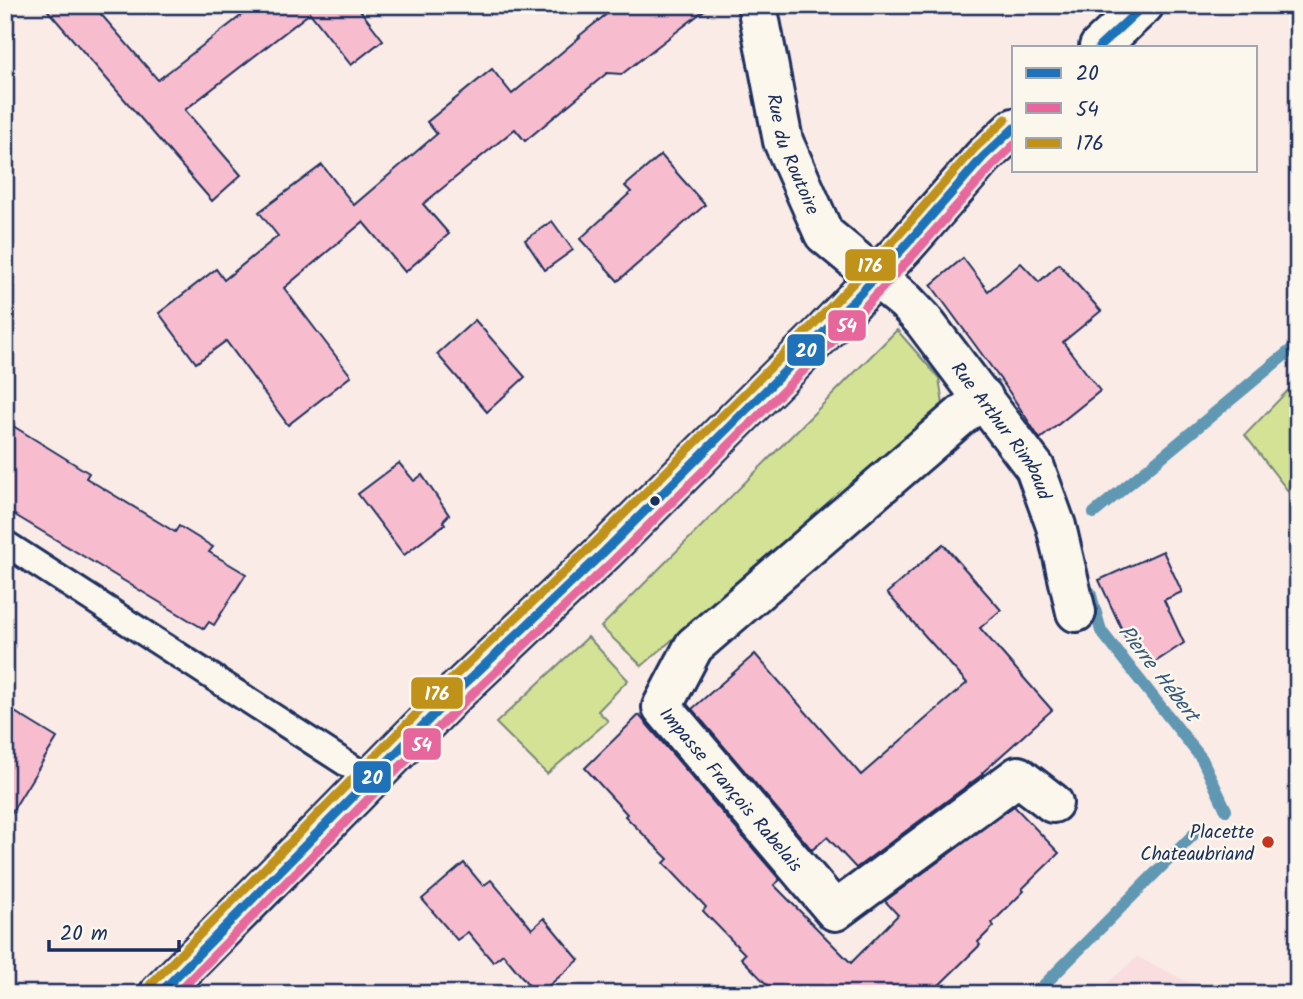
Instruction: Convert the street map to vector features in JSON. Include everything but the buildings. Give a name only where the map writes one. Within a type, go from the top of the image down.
[{"type":"street","name":"Rue du Routoire","points":[[757,5],[783,141],[793,164],[824,234],[877,277]]},
{"type":"street","points":[[1100,46],[1144,5]]},
{"type":"street","points":[[159,994],[454,694],[605,551],[815,342],[877,277],[983,157],[1012,130]]},
{"type":"street","name":"Rue Arthur Rimbaud","points":[[877,277],[923,320],[1035,468],[1056,526],[1076,612]]},
{"type":"street","name":"Impasse François Rabelais","points":[[983,397],[694,646],[662,707],[835,911],[1018,776],[1053,803]]},
{"type":"lane","points":[[8,550],[370,779]]},
{"type":"shaded area","points":[[1137,957],[1213,994],[1095,994]]},
{"type":"green space","points":[[897,330],[939,378],[943,404],[642,666],[601,627]]},
{"type":"green space","points":[[1298,380],[1298,504],[1245,435]]},
{"type":"green space","points":[[588,637],[628,680],[598,711],[608,721],[547,774],[496,723]]},
{"type":"waterway","name":"Pierre Hébert","points":[[1094,513],[1298,344]]},
{"type":"waterway","name":"Pierre Hébert","points":[[1090,592],[1101,631],[1202,759],[1226,810]]},
{"type":"waterway","name":"Pierre Hébert","points":[[1035,994],[1199,829]]},
{"type":"transit line","name":"20","points":[[1100,46],[1144,5]]},
{"type":"transit line","name":"176","points":[[150,985],[445,685],[596,542],[814,324],[896,238],[974,149],[1006,119]]},
{"type":"transit line","name":"20","points":[[159,994],[454,694],[605,551],[823,333],[905,246],[983,157],[1012,130]]},
{"type":"transit line","name":"54","points":[[176,994],[463,703],[614,560],[832,342],[1012,147]]},
{"type":"place","name":"Placette Chateaubriand","points":[[1268,842]]}]
